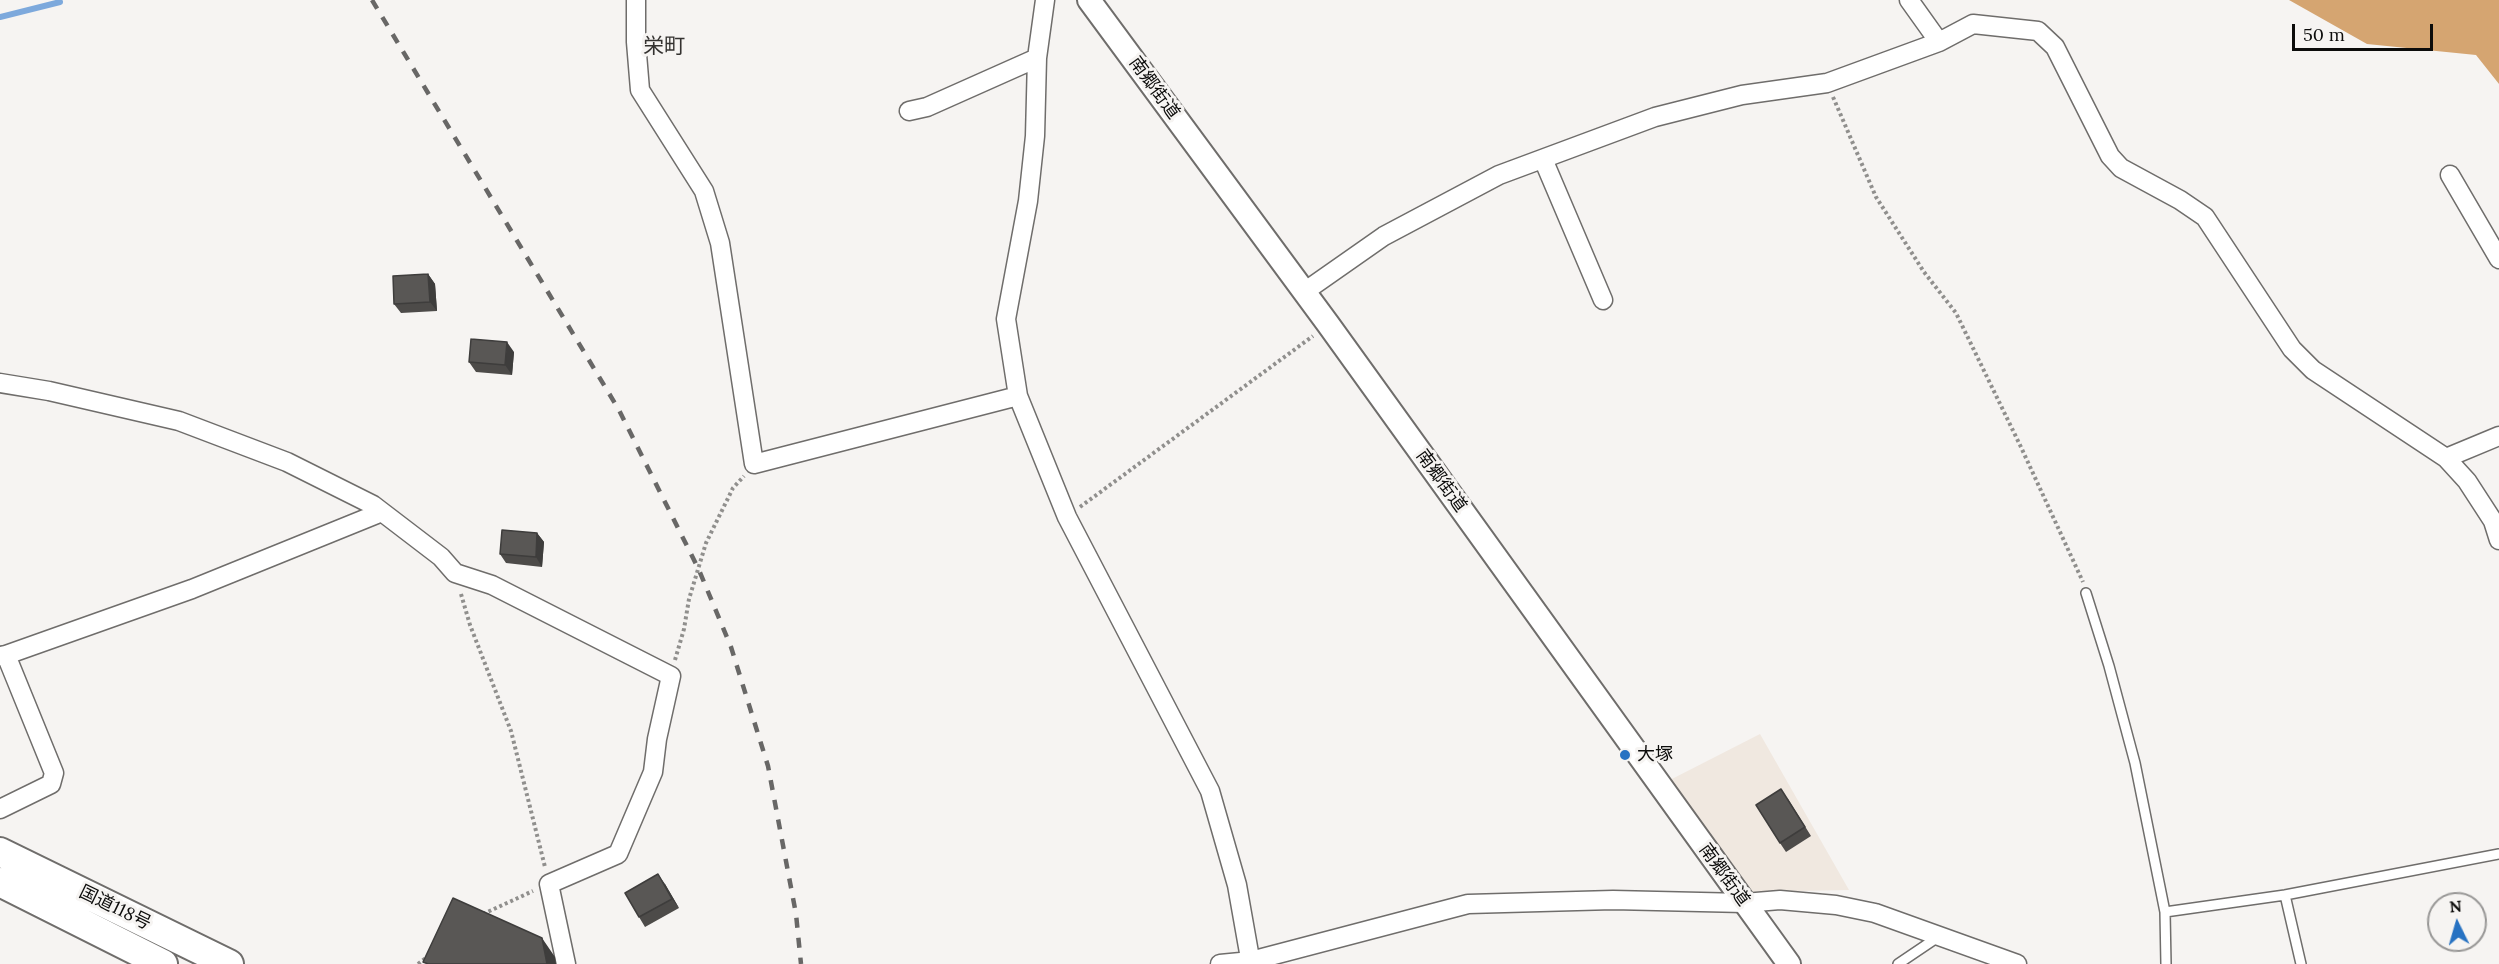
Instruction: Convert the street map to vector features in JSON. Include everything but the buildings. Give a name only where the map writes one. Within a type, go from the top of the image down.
[{"type":"highway","name":"国道118号","points":[[0,852],[230,964]]},
{"type":"highway","name":"国道118号","points":[[0,882],[162,964]]},
{"type":"street","points":[[636,0],[636,42],[640,90],[704,191],[720,243],[754,464],[1018,396]]},
{"type":"street","points":[[1045,0],[1037,58],[1035,136],[1028,201],[1006,319],[1018,396],[1067,517],[1210,791],[1237,885],[1251,962]]},
{"type":"street","name":"南郷街道","points":[[1089,0],[1328,324],[1789,964]]},
{"type":"street","points":[[1909,0],[1939,42]]},
{"type":"street","points":[[1304,292],[1384,236],[1499,175],[1655,117],[1742,95],[1827,83],[1939,42],[1973,24],[2038,31],[2055,47],[2110,156],[2121,168],[2180,200],[2205,218],[2292,349],[2313,370],[2446,458],[2467,481],[2493,522],[2499,540]]},
{"type":"street","points":[[909,111],[927,107],[1037,58]]},
{"type":"street","points":[[1543,159],[1603,300]]},
{"type":"street","points":[[2450,175],[2499,259]]},
{"type":"street","points":[[0,383],[49,391],[179,422],[287,462],[373,505],[441,556],[455,573],[492,585],[671,676],[657,739],[653,772],[618,854],[549,884],[566,964]]},
{"type":"street","points":[[2446,458],[2499,436]]},
{"type":"street","points":[[0,809],[51,784],[54,773],[3,656],[192,589],[382,512]]},
{"type":"street","points":[[1220,964],[1251,962],[1468,904],[1613,900],[1744,903],[1780,900],[1836,905],[1875,913],[2017,964]]},
{"type":"lane","points":[[2086,593],[2109,666],[2135,763],[2165,912],[2166,964]]},
{"type":"lane","points":[[2165,912],[2285,895],[2499,855]]},
{"type":"lane","points":[[2285,895],[2301,964]]},
{"type":"lane","points":[[1898,964],[1940,936]]},
{"type":"path","points":[[1827,83],[1876,196],[1924,272],[1956,313],[2020,445],[2086,593]]},
{"type":"path","points":[[1067,517],[1328,324]]},
{"type":"path","points":[[671,676],[684,629],[689,599],[706,543],[734,488],[754,464]]},
{"type":"path","points":[[455,573],[470,626],[511,731],[549,884],[476,917]]},
{"type":"path","points":[[418,964],[435,951]]},
{"type":"shaded area","points":[[2289,0],[2499,0],[2499,84],[2476,55],[2367,44]]},
{"type":"shaded area","points":[[1760,734],[1849,890],[1746,892],[1666,782]]},
{"type":"waterway","points":[[0,17],[60,2]]},
{"type":"railway","points":[[372,0],[619,410],[699,570],[731,647],[768,766],[796,914],[801,964]]},
{"type":"place","name":"大塚","points":[[1625,755]]},
{"type":"district","name":"栄町","points":[[664,47]]}]
